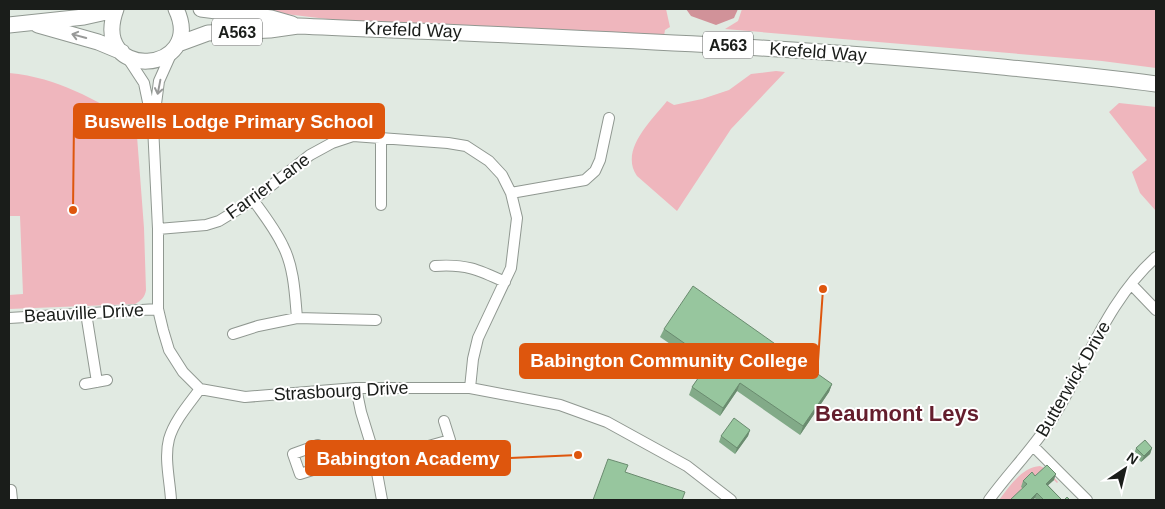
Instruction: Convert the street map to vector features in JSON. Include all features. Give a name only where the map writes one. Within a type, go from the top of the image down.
[{"type":"highway","points":[[9,25],[34,24],[84,17],[110,9]]},
{"type":"highway","points":[[116,9],[111,24],[112,34],[117,46],[124,54]]},
{"type":"highway","points":[[175,47],[182,29],[180,17],[176,9]]},
{"type":"highway","name":"Krefeld Way","points":[[201,9],[271,18],[298,26]]},
{"type":"highway","points":[[34,24],[98,42],[124,54]]},
{"type":"highway","name":"Krefeld Way","points":[[124,54],[134,60],[147,62],[164,58],[175,47],[208,33],[270,30],[298,26],[666,41],[788,49],[929,60],[1156,84]]},
{"type":"street","points":[[153,126],[159,81],[175,47]]},
{"type":"street","points":[[124,54],[144,83],[153,126],[158,229],[158,309],[169,350],[183,372],[200,389],[170,437],[167,451],[171,500]]},
{"type":"street","points":[[511,193],[585,180],[595,171],[600,160],[609,118]]},
{"type":"street","name":"Farrier Lane","points":[[158,229],[206,225],[229,216],[253,200],[310,155],[332,143],[353,136],[440,142],[466,146],[489,161],[502,175],[511,193],[516,218],[511,268],[478,338],[473,359],[470,388]]},
{"type":"street","points":[[381,205],[382,139]]},
{"type":"street","points":[[253,200],[284,246],[290,263],[297,318]]},
{"type":"street","name":"Butterwick Drive","points":[[989,500],[1034,447],[1072,386],[1093,342],[1131,284],[1156,257]]},
{"type":"street","points":[[435,266],[457,264],[481,271],[504,282]]},
{"type":"street","points":[[1131,284],[1156,310]]},
{"type":"street","name":"Beauville Drive","points":[[9,318],[158,309]]},
{"type":"street","points":[[85,384],[102,381],[86,313]]},
{"type":"street","points":[[233,334],[258,326],[297,318],[376,320]]},
{"type":"street","points":[[356,388],[374,456],[382,500]]},
{"type":"street","name":"Strasbourg Drive","points":[[200,389],[245,397],[356,388],[470,388],[560,405],[607,422],[687,466],[731,500]]},
{"type":"street","points":[[325,466],[450,440],[444,421]]},
{"type":"street","points":[[1034,447],[1087,500]]},
{"type":"shaded area","points":[[244,9],[666,9],[670,27],[665,30],[664,36],[344,21]]},
{"type":"shaded area","points":[[686,9],[738,9],[734,18],[716,25],[691,16]]},
{"type":"shaded area","points":[[742,9],[1156,9],[1156,68],[1102,61],[725,29],[738,21]]},
{"type":"shaded area","points":[[776,71],[785,72],[731,129],[677,211],[637,176],[632,156],[635,146],[646,126],[667,101],[674,105],[702,99],[729,90],[751,74]]},
{"type":"shaded area","points":[[9,73],[60,85],[90,98],[136,123],[144,228],[146,290],[144,297],[137,303],[9,309],[9,295],[23,294],[20,216],[9,216]]},
{"type":"shaded area","points":[[1119,103],[1156,107],[1156,211],[1140,193],[1132,172],[1147,160],[1109,112]]},
{"type":"shaded area","points":[[1040,466],[1046,469],[1058,482],[1054,480],[1025,490],[1014,500],[999,500],[1022,474],[1033,467]]},
{"type":"building","points":[[693,286],[832,384],[803,426],[740,383],[723,408],[692,387],[710,361],[664,329]]},
{"type":"building","points":[[734,418],[750,430],[737,448],[721,436]]},
{"type":"building","points":[[1145,440],[1152,448],[1144,456],[1136,448]]},
{"type":"building","points":[[608,459],[628,465],[625,472],[685,492],[682,500],[593,500]]},
{"type":"building","points":[[1047,465],[1056,474],[1046,484],[1062,500],[1044,500],[1037,493],[1030,500],[1010,500],[1027,484],[1023,481],[1032,472],[1035,476]]},
{"type":"place","name":"Buswells Lodge Primary School","points":[[73,210]]},
{"type":"place","name":"Babington Community College","points":[[823,289]]},
{"type":"place","name":"Babington Academy","points":[[578,455]]},
{"type":"district","name":"Beaumont Leys","points":[[897,413]]}]
